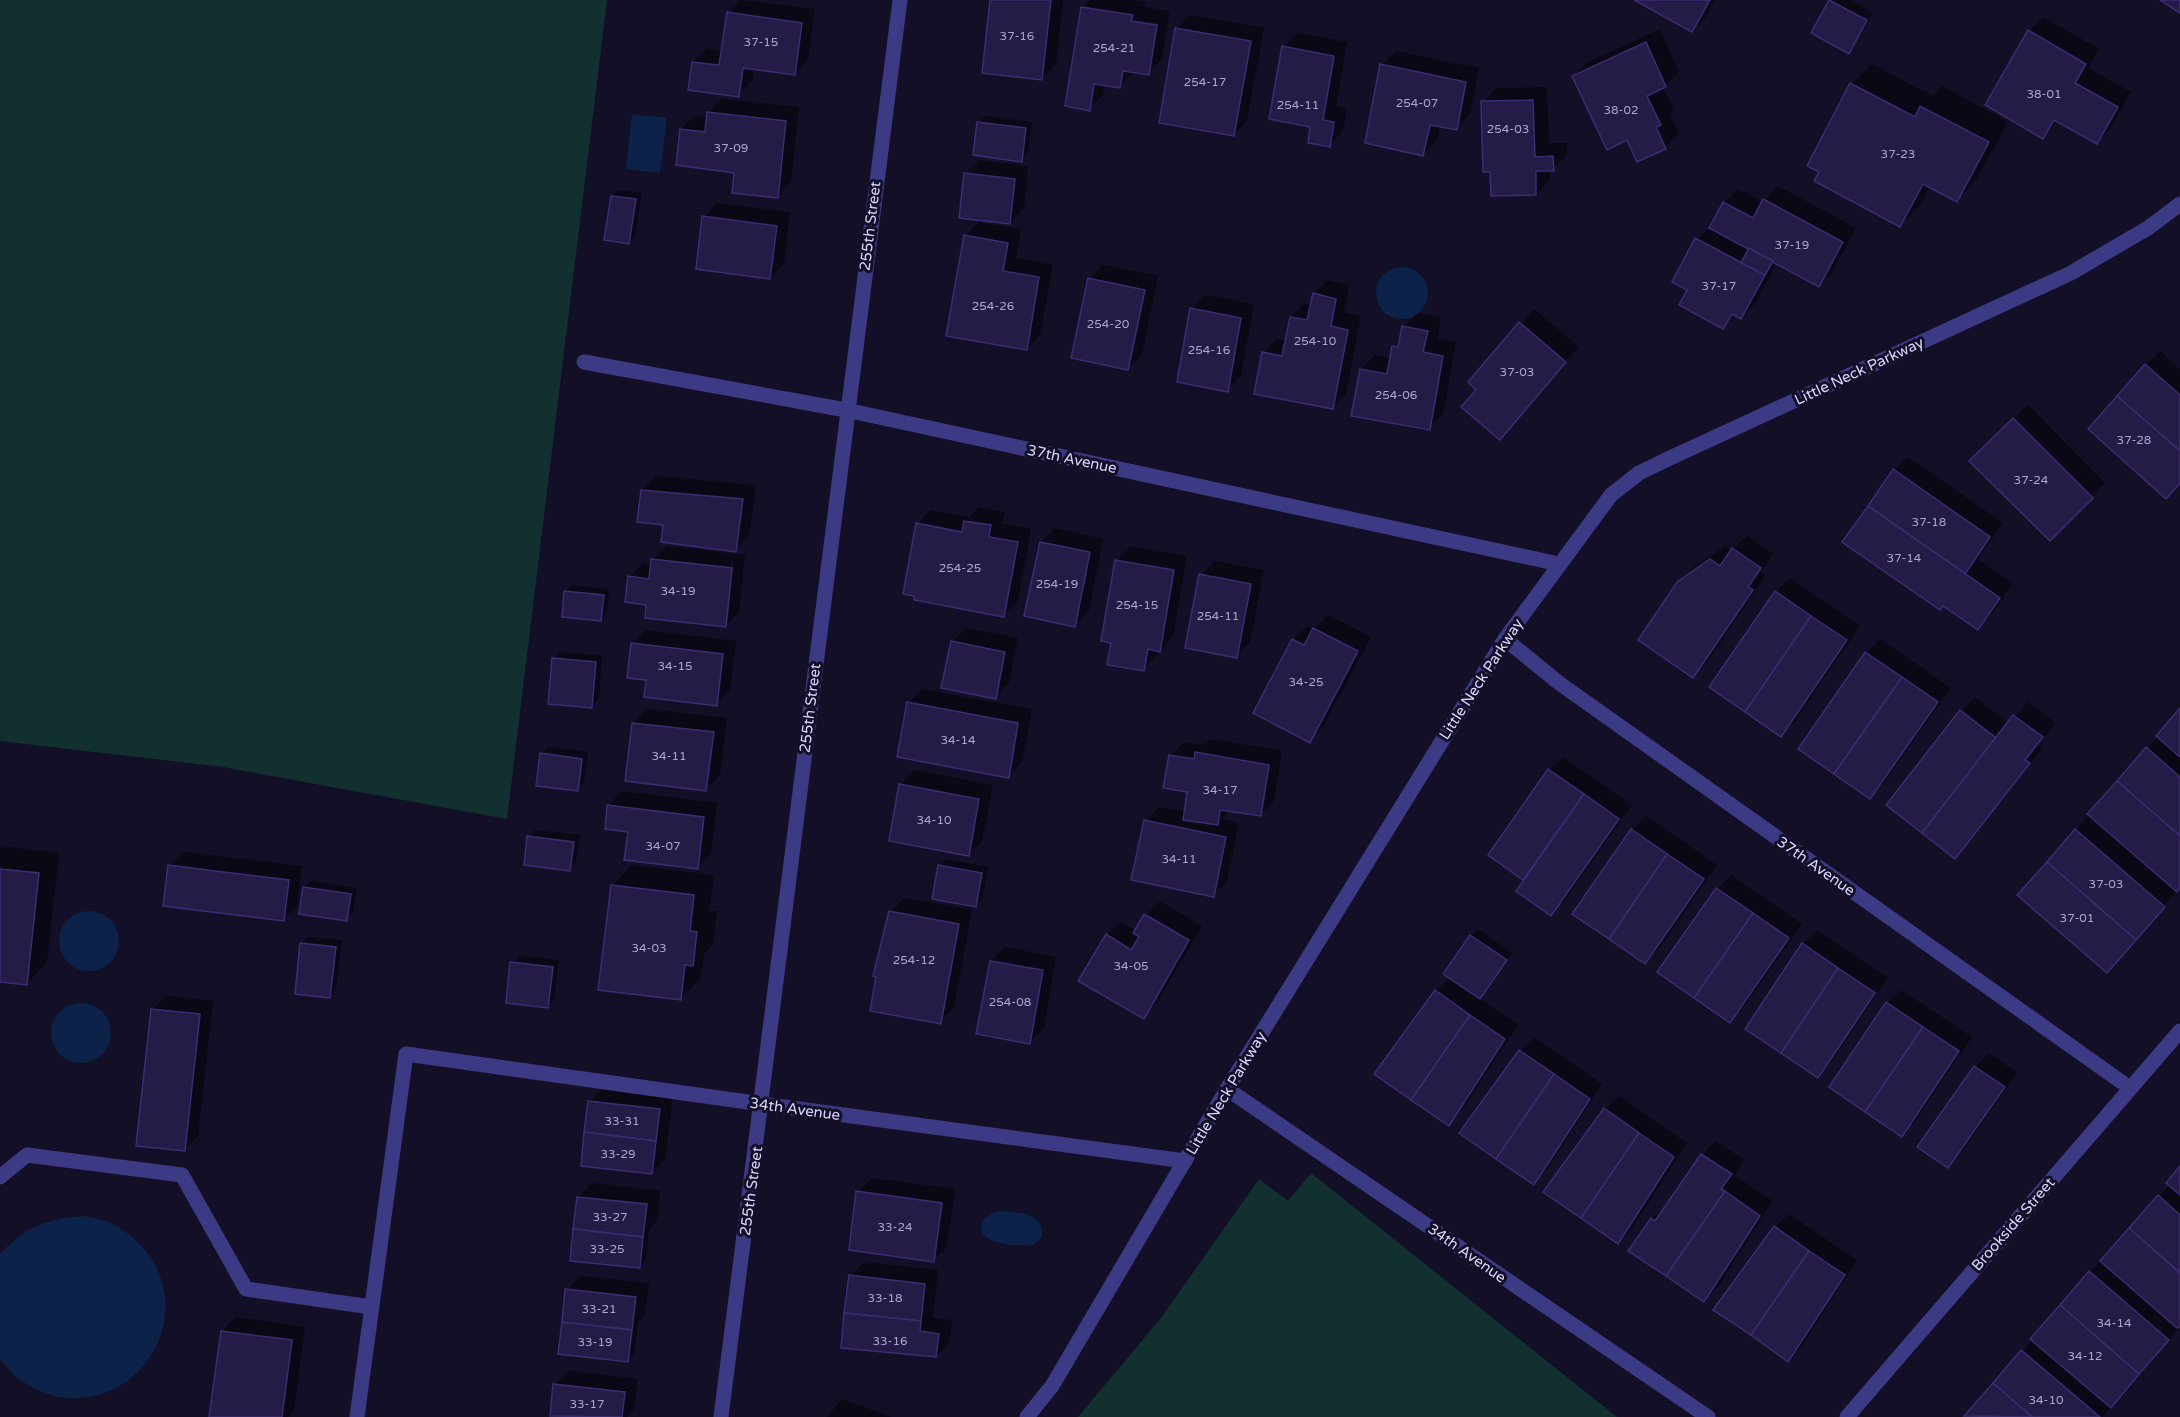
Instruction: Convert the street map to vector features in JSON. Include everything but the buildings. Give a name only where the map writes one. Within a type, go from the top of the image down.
[{"type":"street","name":"255th Street","points":[[721,1417],[762,1104],[846,410],[900,0]]},
{"type":"street","name":"Little Neck Parkway","points":[[1027,1417],[1052,1386],[1227,1089],[1505,639],[1611,495],[1639,473],[2071,273],[2148,228],[2180,204]]},
{"type":"street","name":"37th Avenue","points":[[584,362],[846,410],[1559,564]]},
{"type":"street","name":"37th Avenue","points":[[1505,639],[1559,684],[2130,1088]]},
{"type":"street","name":"Brookside Street","points":[[1847,1417],[2180,1031]]},
{"type":"street","name":"34th Avenue","points":[[371,1308],[406,1054],[1185,1161]]},
{"type":"street","name":"34th Avenue","points":[[1227,1089],[1708,1417]]},
{"type":"street","points":[[0,1177],[27,1155],[182,1175],[246,1289],[371,1308],[357,1417]]},
{"type":"green space","points":[[0,0],[607,0],[507,819],[223,767],[0,741]]},
{"type":"green space","points":[[1311,1173],[1617,1417],[1078,1417],[1161,1318],[1259,1179],[1288,1201]]},
{"type":"water","points":[[632,114],[667,118],[660,173],[626,169]]},
{"type":"water","points":[[1397,267],[1407,267],[1421,274],[1428,293],[1421,312],[1407,319],[1397,319],[1387,315],[1380,308],[1376,298],[1376,288],[1380,278],[1387,271]]},
{"type":"water","points":[[89,911],[106,916],[114,924],[119,941],[114,958],[106,966],[89,971],[72,966],[64,958],[59,941],[64,924],[72,916]]},
{"type":"water","points":[[75,1003],[87,1003],[98,1008],[106,1016],[111,1033],[109,1045],[98,1058],[87,1063],[75,1063],[64,1058],[56,1050],[51,1039],[51,1027],[56,1016],[64,1008]]},
{"type":"water","points":[[998,1211],[1021,1213],[1034,1218],[1039,1222],[1042,1237],[1035,1244],[1025,1246],[1003,1244],[987,1238],[981,1226],[989,1215]]},
{"type":"water","points":[[82,1216],[114,1224],[145,1250],[160,1277],[165,1304],[162,1332],[150,1356],[133,1377],[109,1391],[82,1398],[51,1395],[35,1389],[16,1376],[0,1358],[0,1254],[36,1226]]}]
